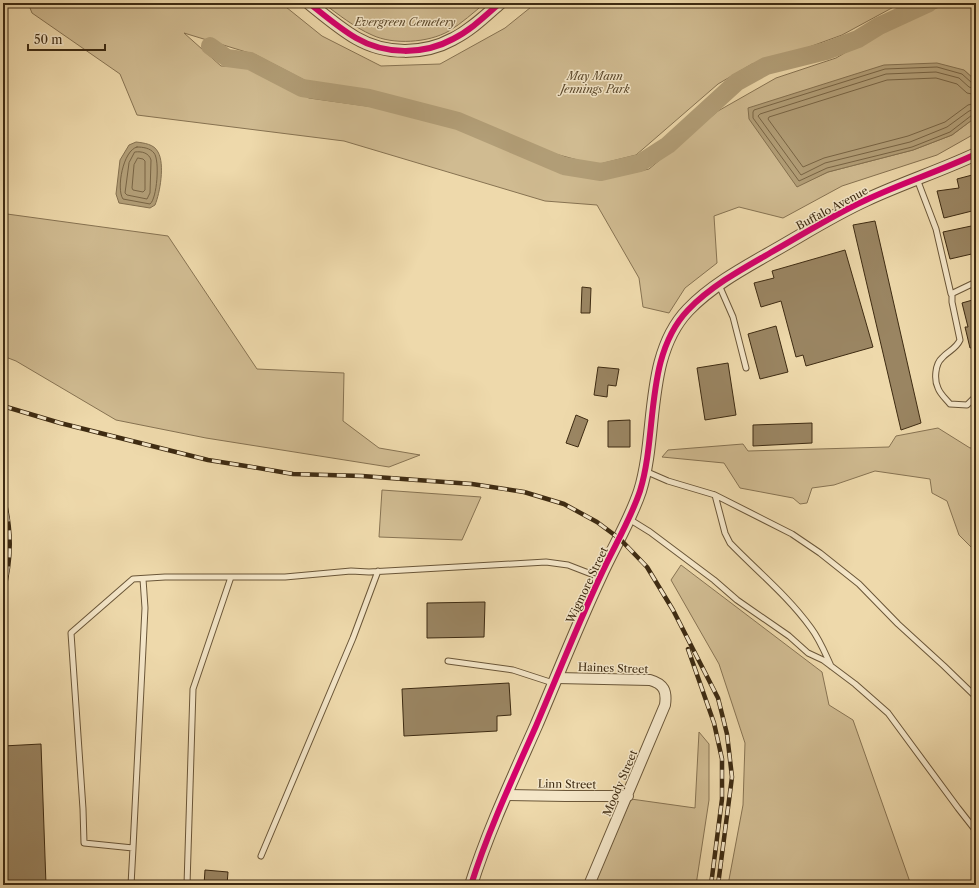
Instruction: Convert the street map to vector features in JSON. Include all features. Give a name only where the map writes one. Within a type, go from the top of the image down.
[{"type":"street","points":[[309,3],[341,28],[371,45],[391,50],[407,51],[420,50],[436,46],[453,39],[472,27],[500,3]]},
{"type":"street","name":"Buffalo Avenue","points":[[705,294],[742,268],[865,200],[976,154]]},
{"type":"street","name":"Wigmore Street","points":[[471,885],[477,866],[506,794],[600,577],[629,519],[645,472],[655,389],[660,361],[668,338],[688,310],[705,294]]},
{"type":"street","name":"Haines Street","points":[[556,681],[650,680],[657,682],[664,689]]},
{"type":"street","name":"Moody Street","points":[[590,885],[665,705],[666,697],[664,689]]},
{"type":"street","name":"Linn Street","points":[[506,794],[628,796]]},
{"type":"lane","points":[[917,179],[936,229],[952,294],[952,302],[960,340],[958,345],[953,350],[941,358],[937,368],[936,377],[938,388],[950,404],[967,405],[976,396]]},
{"type":"lane","points":[[952,294],[976,282]]},
{"type":"lane","points":[[719,285],[733,317],[746,368]]},
{"type":"lane","points":[[645,472],[668,481],[715,495],[792,534],[820,553],[859,584],[898,624],[976,697]]},
{"type":"lane","points":[[715,495],[725,533],[730,543],[791,603],[823,646],[832,667]]},
{"type":"lane","points":[[629,519],[650,532],[714,580],[737,600],[789,636],[808,653],[822,660],[856,684],[888,713],[976,831]]},
{"type":"lane","points":[[133,848],[84,843],[71,633],[133,579],[285,577],[351,571],[378,571],[546,562],[568,565],[600,577]]},
{"type":"lane","points":[[261,856],[353,638],[378,571]]},
{"type":"lane","points":[[187,885],[193,689],[231,577]]},
{"type":"lane","points":[[131,885],[145,608],[144,579]]},
{"type":"lane","points":[[448,661],[513,670],[556,681]]},
{"type":"green space","name":"May Mann Jennings Park","points":[[28,3],[281,3],[322,36],[381,66],[440,64],[505,28],[536,3],[901,3],[842,35],[790,54],[752,64],[718,84],[636,155],[596,165],[537,149],[456,113],[396,98],[312,84],[256,55],[184,33],[221,66],[250,66],[309,98],[374,107],[455,127],[561,172],[604,179],[649,169],[718,111],[776,78],[836,58],[881,32],[936,8],[956,3],[976,3],[976,81],[964,70],[797,186],[828,172],[913,150],[952,135],[976,117],[976,133],[937,155],[842,186],[783,218],[739,207],[714,216],[717,263],[685,288],[669,313],[643,307],[639,278],[597,205],[545,201],[344,141],[137,115],[120,74],[32,13]]},
{"type":"green space","name":"Evergreen Cemetery","points":[[323,3],[485,3],[458,25],[441,35],[421,40],[400,41],[380,38],[365,32]]},
{"type":"green space","points":[[7,214],[168,236],[257,369],[344,373],[343,421],[379,448],[420,455],[389,467],[206,438],[116,420],[16,361],[3,356],[3,215]]},
{"type":"green space","points":[[938,428],[970,448],[976,447],[976,552],[959,535],[947,501],[932,493],[930,479],[875,471],[834,485],[812,488],[807,503],[800,504],[793,498],[740,488],[724,463],[662,457],[668,450],[743,444],[748,451],[889,447],[896,436]]},
{"type":"green space","points":[[382,490],[481,497],[462,540],[379,537]]},
{"type":"green space","points":[[681,565],[822,672],[829,705],[853,720],[911,885],[728,885],[743,805],[745,743],[719,664],[671,580]]},
{"type":"green space","points":[[699,732],[709,744],[709,800],[696,885],[594,885],[631,799],[695,808]]},
{"type":"water","points":[[937,63],[964,70],[976,81],[976,117],[952,135],[913,150],[828,172],[797,187],[749,119],[748,108],[884,65]]},
{"type":"water","points":[[136,142],[148,144],[154,147],[160,157],[161,178],[159,193],[155,205],[150,208],[119,203],[116,194],[120,160],[129,145]]},
{"type":"building","points":[[976,174],[976,210],[944,218],[937,191],[959,188],[957,179]]},
{"type":"building","points":[[875,221],[921,423],[901,430],[853,225]]},
{"type":"building","points":[[976,225],[976,253],[950,259],[943,232]]},
{"type":"building","points":[[845,250],[873,347],[806,366],[803,355],[796,357],[781,301],[761,307],[754,283],[774,278],[772,271]]},
{"type":"building","points":[[582,287],[591,288],[590,313],[581,313]]},
{"type":"building","points":[[976,299],[976,347],[970,348],[965,327],[968,327],[962,303]]},
{"type":"building","points":[[776,326],[788,372],[760,379],[748,334]]},
{"type":"building","points":[[728,363],[736,415],[705,420],[697,368]]},
{"type":"building","points":[[598,367],[619,369],[616,386],[608,385],[607,397],[594,395]]},
{"type":"building","points":[[576,415],[588,420],[578,447],[566,443]]},
{"type":"building","points":[[630,420],[630,447],[608,447],[608,421]]},
{"type":"building","points":[[812,423],[812,443],[753,446],[753,425]]},
{"type":"building","points":[[485,602],[484,637],[427,638],[427,603]]},
{"type":"building","points":[[509,683],[511,715],[497,716],[497,731],[404,736],[402,689]]},
{"type":"building","points":[[41,744],[46,885],[3,885],[3,746]]},
{"type":"building","points":[[205,870],[228,872],[227,885],[204,885]]},
{"type":"waterway","points":[[210,46],[227,58],[250,61],[302,88],[369,98],[458,121],[564,166],[601,172],[640,163],[668,145],[737,82],[766,66],[826,51],[858,39],[879,26],[929,3]]},
{"type":"railway","points":[[3,406],[60,423],[208,460],[293,474],[362,476],[472,484],[524,492],[564,504],[597,522],[620,539],[647,567],[673,610],[718,698],[727,734],[732,777],[718,885]]},
{"type":"railway","points":[[3,495],[8,520],[10,544],[8,568],[3,593]]},
{"type":"railway","points":[[688,649],[714,723],[722,759],[722,799],[711,885]]},
{"type":"cycle path","points":[[309,3],[338,26],[367,44],[379,48],[404,51],[430,48],[453,39],[472,27],[500,3]]},
{"type":"cycle path","points":[[471,885],[493,825],[575,633],[636,502],[640,491],[649,445],[658,372],[664,350],[674,329],[688,310],[697,301],[727,278],[749,265],[854,206],[976,154]]}]
